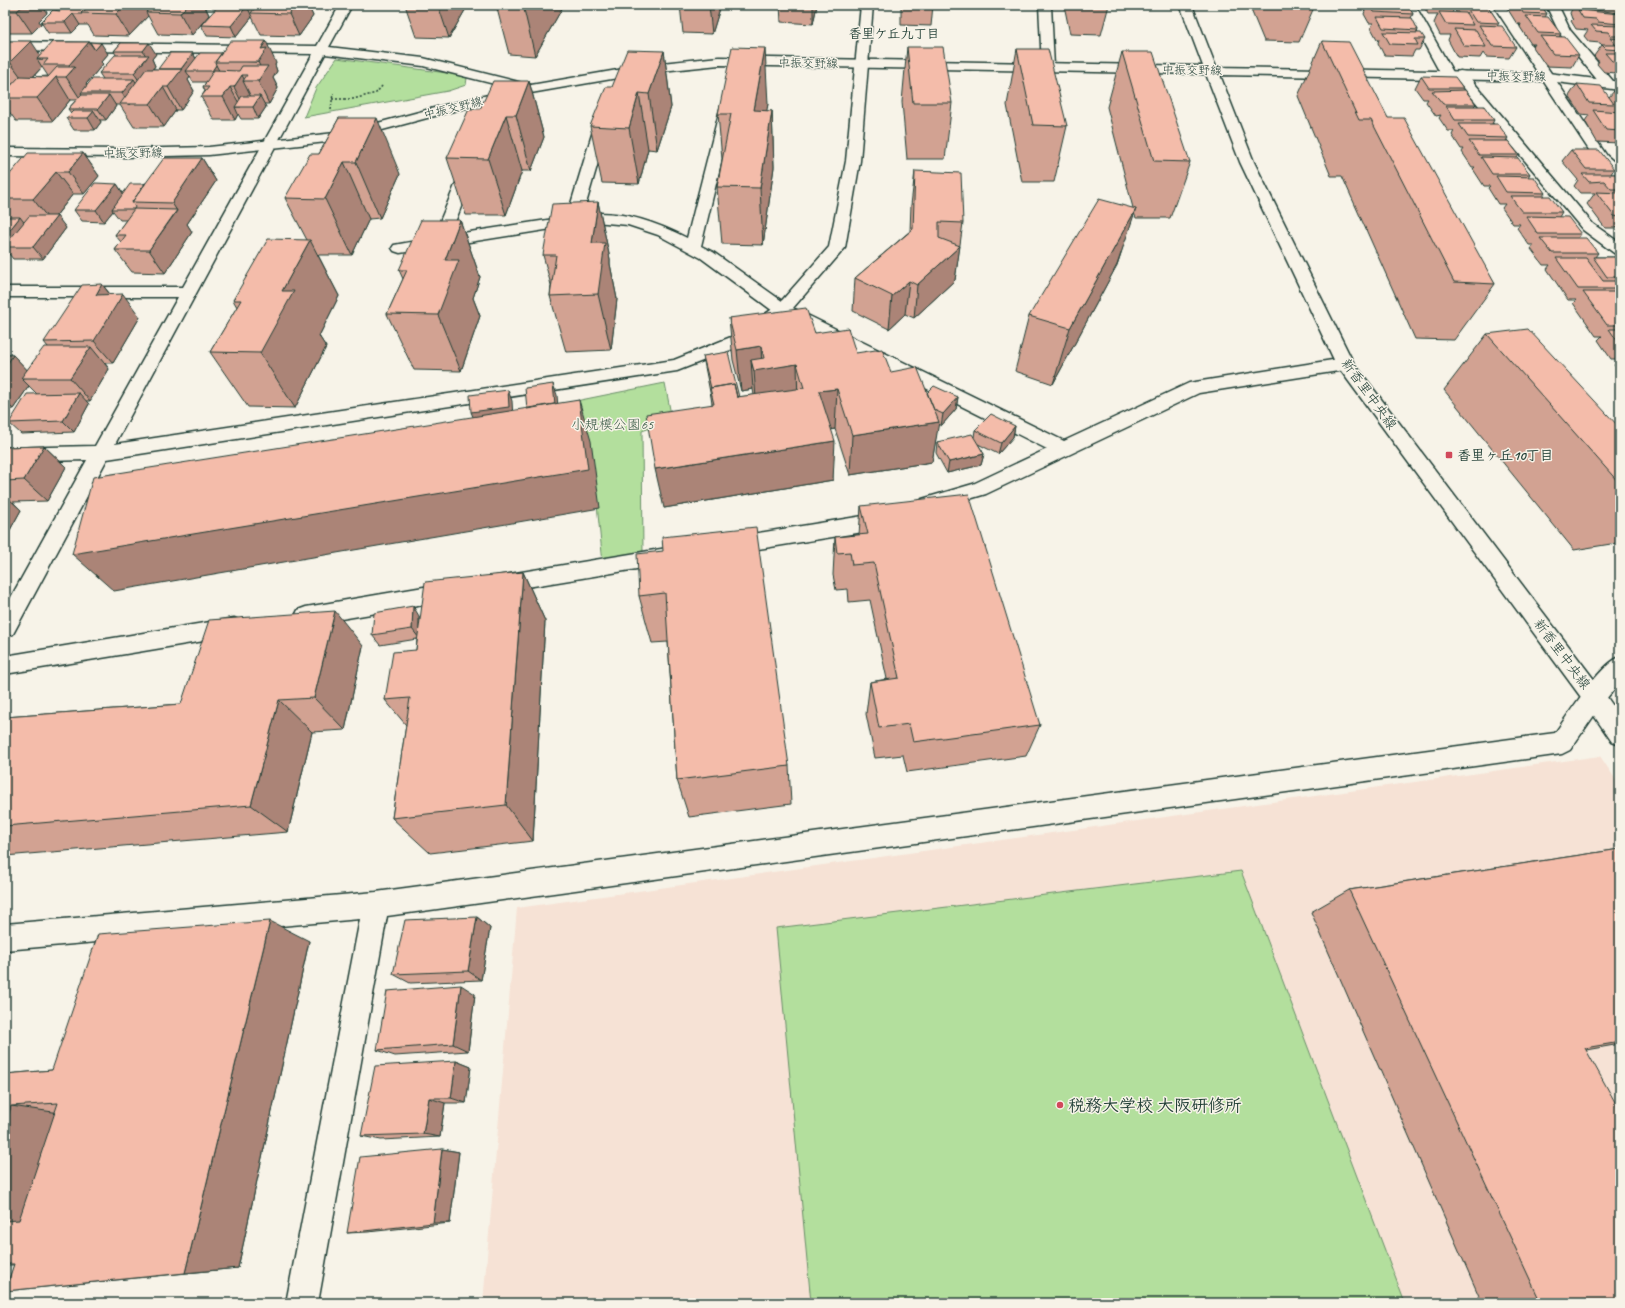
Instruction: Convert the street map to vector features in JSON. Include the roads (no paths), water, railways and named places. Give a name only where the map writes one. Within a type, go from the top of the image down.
[{"type":"street","points":[[5,628],[346,5]]},
{"type":"street","points":[[5,455],[100,453],[677,365],[737,341],[783,310],[837,248],[853,161],[863,64],[867,5]]},
{"type":"street","points":[[1045,5],[1047,19],[1048,67]]},
{"type":"street","name":"新香里中央線","points":[[1186,5],[1213,70],[1247,162],[1346,364],[1594,698],[1620,709]]},
{"type":"street","points":[[1409,5],[1454,75],[1588,227],[1620,250]]},
{"type":"street","points":[[1499,5],[1602,159],[1620,174]]},
{"type":"street","points":[[1552,5],[1564,31],[1583,55],[1614,85]]},
{"type":"street","points":[[5,46],[321,50],[423,62],[532,89]]},
{"type":"street","name":"中振交野線","points":[[5,152],[123,153],[209,151],[345,136],[454,107],[532,89],[652,68],[719,62],[1548,77],[1614,85]]},
{"type":"street","points":[[693,248],[728,109]]},
{"type":"street","points":[[574,220],[606,114]]},
{"type":"street","points":[[440,241],[475,153]]},
{"type":"street","points":[[400,248],[595,217],[630,221],[663,232],[707,255],[783,310],[1063,449]]},
{"type":"street","points":[[5,292],[188,292]]},
{"type":"street","points":[[714,548],[863,524],[979,488],[1195,387],[1346,364]]},
{"type":"street","points":[[288,618],[682,554]]},
{"type":"street","points":[[5,665],[249,625]]},
{"type":"street","points":[[5,937],[376,905],[1562,743],[1594,698],[1620,666]]},
{"type":"street","points":[[1594,698],[1620,735]]},
{"type":"street","points":[[302,1303],[376,905]]},
{"type":"place","name":"香里ヶ丘10丁目","points":[[1449,455]]},
{"type":"place","name":"税務大学校 大阪研修所","points":[[1060,1105]]},
{"type":"district","name":"香里ケ丘九丁目","points":[[894,34]]},
{"type":"park label","name":"小規模公園65","points":[[612,424]]}]
